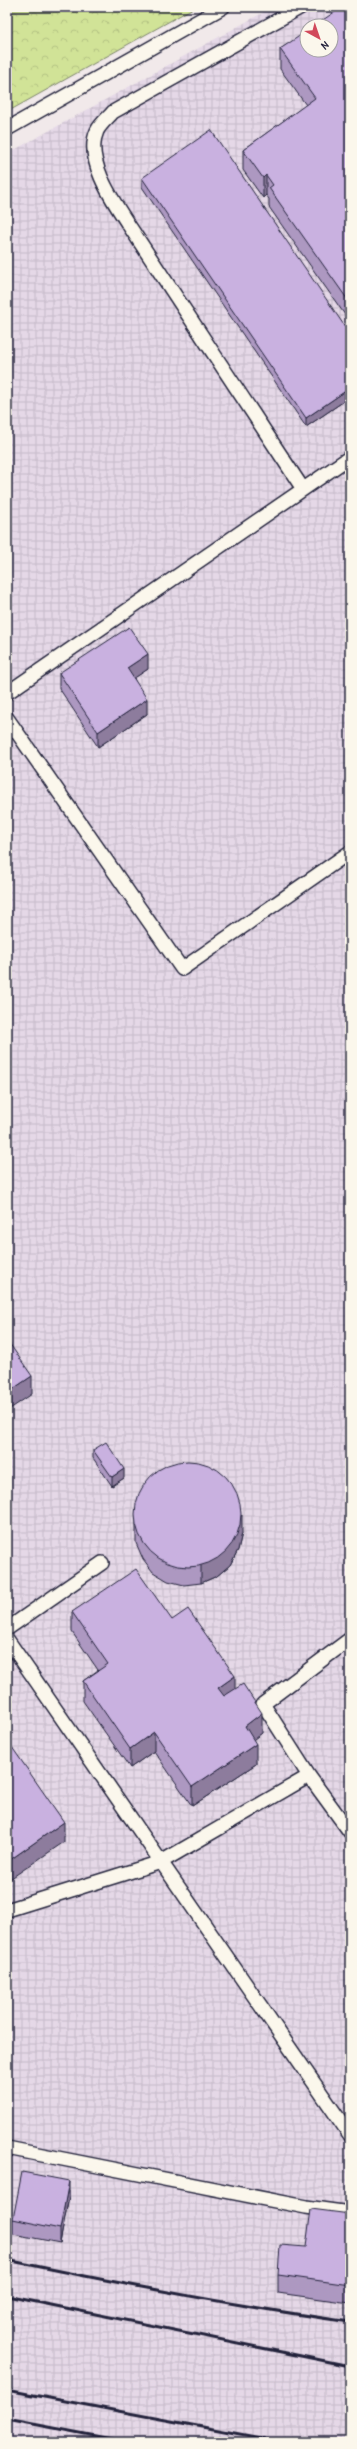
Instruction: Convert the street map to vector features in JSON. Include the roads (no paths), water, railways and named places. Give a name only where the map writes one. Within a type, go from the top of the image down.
[{"type":"lane","points":[[7,129],[223,7]]},
{"type":"lane","points":[[301,7],[113,112],[97,131],[94,152],[104,185],[128,224],[303,489]]},
{"type":"lane","points":[[7,693],[350,457]]},
{"type":"lane","points":[[7,718],[182,969],[350,852]]},
{"type":"lane","points":[[7,1629],[102,1563]]},
{"type":"lane","points":[[7,1639],[350,2135]]},
{"type":"lane","points":[[350,1639],[263,1704],[309,1776],[350,1832]]},
{"type":"lane","points":[[7,1910],[161,1862],[309,1776]]},
{"type":"lane","points":[[7,2148],[306,2207],[350,2213]]},
{"type":"railway","points":[[7,2260],[178,2294],[350,2322]]},
{"type":"railway","points":[[7,2296],[350,2366]]},
{"type":"railway","points":[[7,2390],[282,2442]]},
{"type":"railway","points":[[7,2419],[127,2442]]}]
